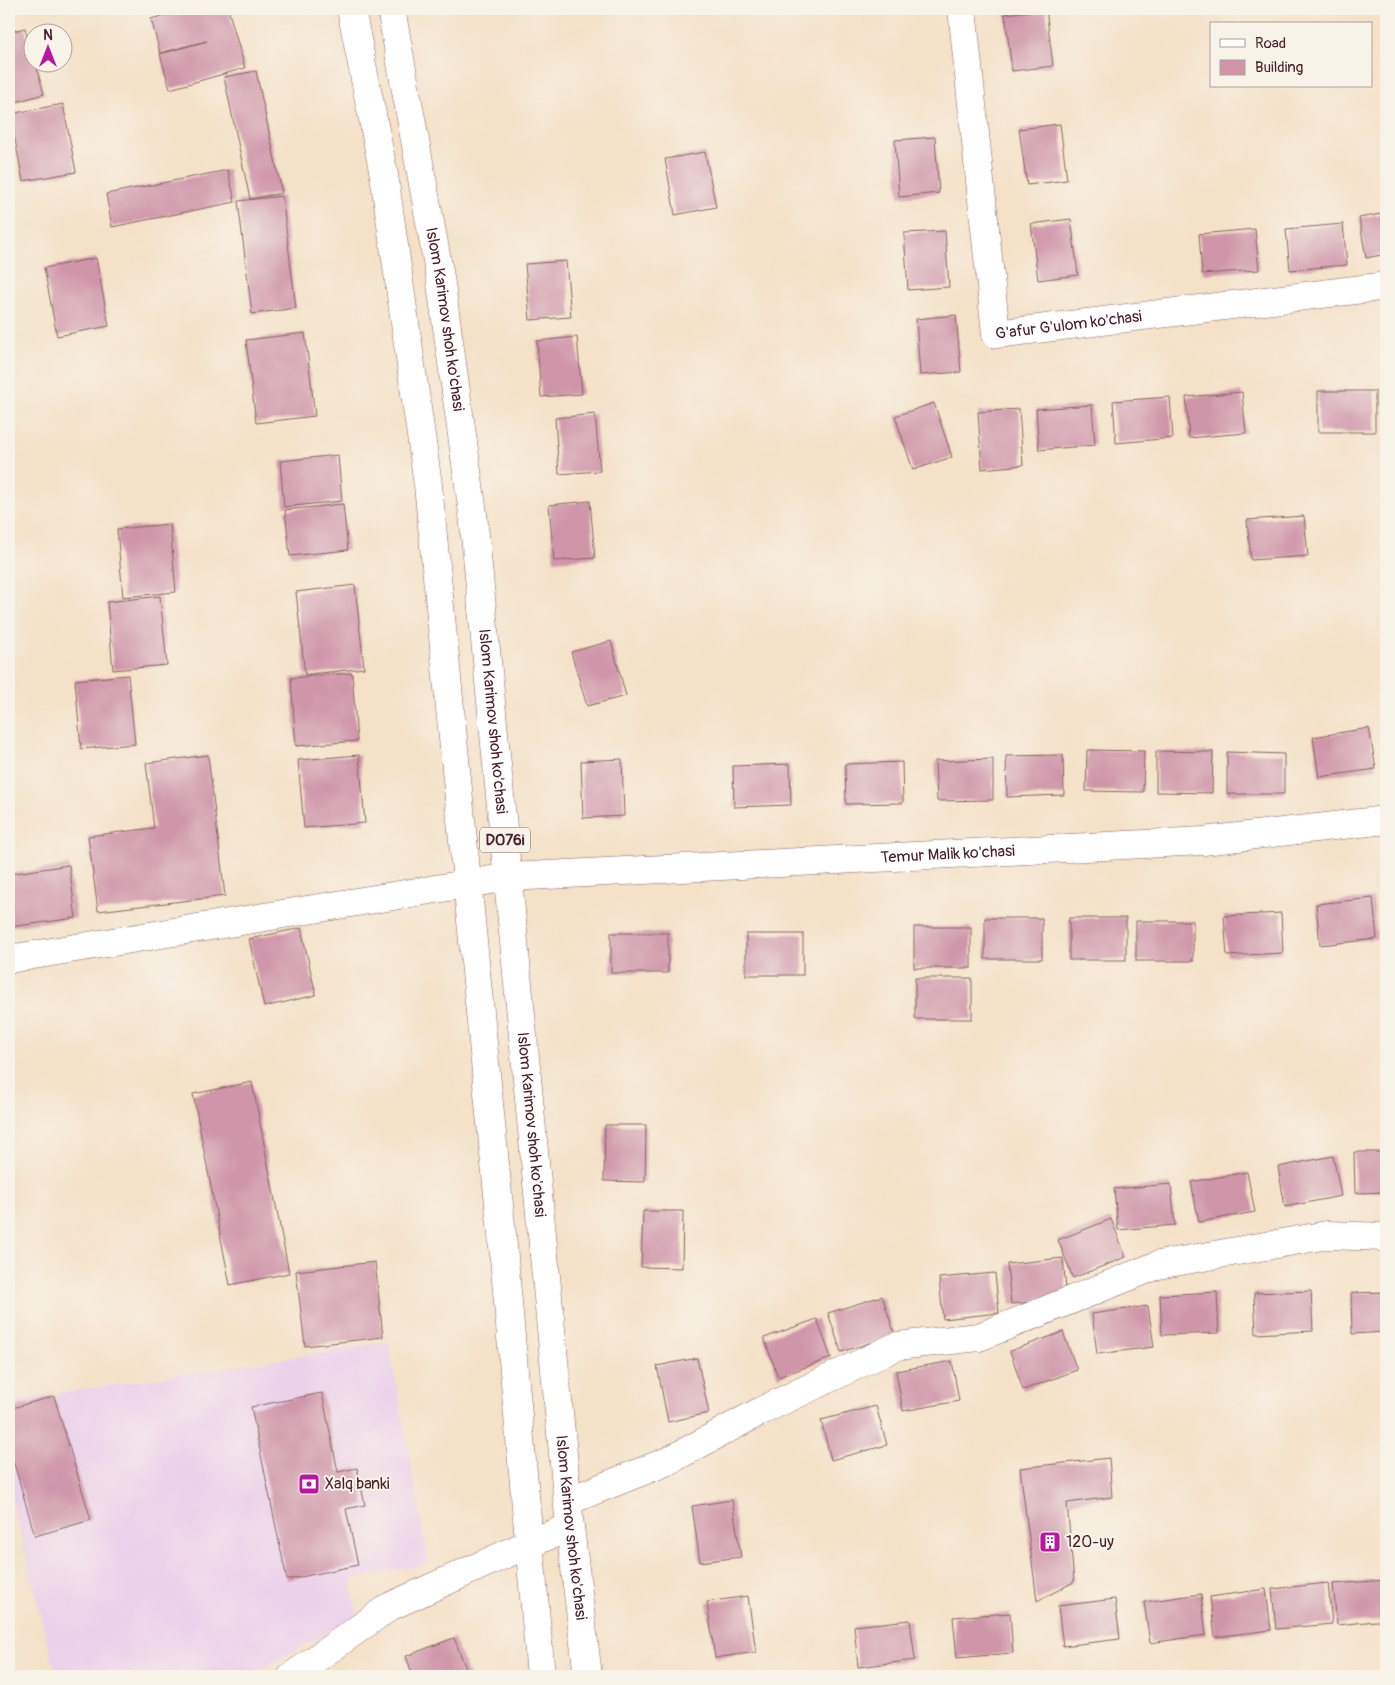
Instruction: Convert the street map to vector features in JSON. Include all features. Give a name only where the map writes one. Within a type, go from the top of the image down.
[{"type":"main road","name":"D076i","points":[[351,9],[384,175],[427,476],[501,1225],[541,1676]]},
{"type":"main road","name":"Islom Karimov shoh ko'chasi","points":[[391,9],[440,277],[473,514],[569,1514],[588,1676]]},
{"type":"main road","name":"G'afur G'ulom ko'chasi","points":[[962,9],[996,334],[1378,287]]},
{"type":"main road","name":"Temur Malik ko'chasi","points":[[9,959],[509,877],[1202,841],[1386,820]]},
{"type":"main road","points":[[292,1676],[389,1608],[528,1544],[569,1514],[761,1411],[897,1346],[979,1336],[1158,1265],[1327,1235],[1386,1237]]},
{"type":"shaded area","points":[[389,1342],[429,1563],[351,1580],[357,1616],[249,1676],[56,1676],[9,1489],[9,1401]]},
{"type":"building","points":[[186,9],[228,9],[245,68],[170,89],[160,54],[207,41],[160,53],[151,19]]},
{"type":"building","points":[[1046,9],[1053,66],[1012,71],[1005,14]]},
{"type":"building","points":[[22,29],[22,72],[38,72],[44,94],[9,104],[9,32]]},
{"type":"building","points":[[256,71],[282,193],[250,199],[224,77]]},
{"type":"building","points":[[63,104],[76,172],[23,181],[10,114]]},
{"type":"building","points":[[1060,124],[1067,180],[1027,185],[1019,129]]},
{"type":"building","points":[[935,137],[939,193],[899,197],[895,140]]},
{"type":"building","points":[[705,152],[716,207],[675,215],[665,159]]},
{"type":"building","points":[[228,170],[235,202],[112,227],[106,194]]},
{"type":"building","points":[[282,196],[296,308],[252,314],[238,201]]},
{"type":"building","points":[[1386,213],[1386,254],[1366,258],[1359,218]]},
{"type":"building","points":[[1071,219],[1078,275],[1038,280],[1031,224]]},
{"type":"building","points":[[1343,224],[1347,265],[1290,270],[1286,229]]},
{"type":"building","points":[[1255,229],[1259,270],[1202,274],[1199,234]]},
{"type":"building","points":[[945,231],[949,287],[908,290],[904,233]]},
{"type":"building","points":[[9,240],[14,261],[9,262]]},
{"type":"building","points":[[96,258],[109,326],[57,336],[44,268]]},
{"type":"building","points":[[566,261],[571,317],[530,320],[525,264]]},
{"type":"building","points":[[956,315],[961,372],[920,375],[916,319]]},
{"type":"building","points":[[305,333],[315,416],[256,423],[246,340]]},
{"type":"building","points":[[577,337],[582,394],[541,397],[537,341]]},
{"type":"building","points":[[1318,391],[1375,391],[1375,432],[1318,432]]},
{"type":"building","points":[[1242,392],[1246,433],[1189,438],[1186,397]]},
{"type":"building","points":[[1170,397],[1173,438],[1116,443],[1113,401]]},
{"type":"building","points":[[934,403],[952,457],[913,470],[895,416]]},
{"type":"building","points":[[1092,405],[1095,445],[1039,450],[1036,409]]},
{"type":"building","points":[[1019,409],[1023,465],[982,469],[978,412]]},
{"type":"building","points":[[595,414],[600,471],[559,474],[555,418]]},
{"type":"building","points":[[338,455],[342,501],[284,507],[280,461]]},
{"type":"building","points":[[590,501],[595,558],[554,561],[549,505]]},
{"type":"building","points":[[343,504],[348,550],[290,556],[285,510]]},
{"type":"building","points":[[1304,516],[1308,556],[1251,560],[1247,520]]},
{"type":"building","points":[[170,524],[176,592],[123,597],[117,529]]},
{"type":"building","points":[[355,585],[364,668],[305,675],[296,592]]},
{"type":"building","points":[[160,596],[167,665],[113,670],[107,602]]},
{"type":"building","points":[[611,641],[626,696],[587,706],[571,652]]},
{"type":"building","points":[[352,673],[357,741],[296,746],[291,678]]},
{"type":"building","points":[[128,675],[135,744],[81,749],[75,680]]},
{"type":"building","points":[[1369,728],[1376,769],[1319,777],[1313,737]]},
{"type":"building","points":[[1087,750],[1144,751],[1143,792],[1086,791]]},
{"type":"building","points":[[1156,751],[1213,752],[1212,793],[1156,792]]},
{"type":"building","points":[[1227,752],[1284,754],[1284,794],[1227,794]]},
{"type":"building","points":[[208,755],[225,896],[98,911],[88,836],[154,828],[146,763]]},
{"type":"building","points":[[359,755],[365,823],[304,828],[298,760]]},
{"type":"building","points":[[1063,755],[1064,795],[1007,797],[1006,756]]},
{"type":"building","points":[[622,759],[624,816],[583,818],[581,761]]},
{"type":"building","points":[[993,759],[993,800],[937,801],[935,761]]},
{"type":"building","points":[[902,762],[903,803],[846,804],[845,764]]},
{"type":"building","points":[[790,764],[791,805],[734,807],[733,766]]},
{"type":"building","points":[[69,865],[76,918],[9,927],[9,874]]},
{"type":"building","points":[[1373,898],[1377,939],[1320,945],[1316,904]]},
{"type":"building","points":[[1281,913],[1283,953],[1227,956],[1224,916]]},
{"type":"building","points":[[985,918],[1042,918],[1042,959],[985,959]]},
{"type":"building","points":[[1069,918],[1126,918],[1126,960],[1069,960]]},
{"type":"building","points":[[1136,921],[1193,921],[1193,961],[1136,961]]},
{"type":"building","points":[[914,927],[971,927],[971,968],[914,968]]},
{"type":"building","points":[[301,928],[316,995],[264,1007],[249,939]]},
{"type":"building","points":[[611,933],[668,933],[668,973],[611,973]]},
{"type":"building","points":[[746,934],[803,934],[803,975],[746,975]]},
{"type":"building","points":[[915,978],[972,978],[972,1019],[915,1019]]},
{"type":"building","points":[[252,1082],[289,1273],[230,1285],[193,1094]]},
{"type":"building","points":[[605,1125],[646,1125],[645,1182],[604,1181]]},
{"type":"building","points":[[1354,1152],[1386,1152],[1386,1192],[1355,1193]]},
{"type":"building","points":[[1333,1156],[1341,1196],[1285,1207],[1278,1167]]},
{"type":"building","points":[[1247,1172],[1255,1212],[1199,1222],[1191,1182]]},
{"type":"building","points":[[1171,1184],[1175,1225],[1118,1230],[1114,1189]]},
{"type":"building","points":[[643,1211],[683,1211],[682,1268],[641,1267]]},
{"type":"building","points":[[1111,1219],[1126,1257],[1073,1278],[1058,1240]]},
{"type":"building","points":[[1063,1258],[1067,1299],[1011,1304],[1007,1264]]},
{"type":"building","points":[[375,1262],[383,1337],[305,1346],[296,1271]]},
{"type":"building","points":[[995,1273],[999,1313],[943,1319],[939,1278]]},
{"type":"building","points":[[1311,1291],[1313,1331],[1256,1334],[1254,1293]]},
{"type":"building","points":[[1217,1292],[1219,1333],[1162,1335],[1160,1295]]},
{"type":"building","points":[[1386,1292],[1386,1332],[1352,1334],[1351,1293]]},
{"type":"building","points":[[882,1296],[895,1335],[841,1352],[828,1313]]},
{"type":"building","points":[[1148,1306],[1154,1347],[1097,1354],[1092,1314]]},
{"type":"building","points":[[817,1319],[831,1358],[778,1377],[764,1338]]},
{"type":"building","points":[[1063,1332],[1077,1370],[1023,1390],[1010,1351]]},
{"type":"building","points":[[697,1358],[709,1413],[668,1422],[657,1366]]},
{"type":"building","points":[[952,1361],[959,1401],[903,1411],[896,1371]]},
{"type":"building","points":[[322,1393],[338,1472],[357,1468],[365,1505],[346,1509],[358,1565],[287,1580],[251,1407]]},
{"type":"building","points":[[54,1396],[91,1520],[35,1536],[9,1446],[9,1409]]},
{"type":"building","points":[[876,1406],[887,1445],[831,1460],[821,1420]]},
{"type":"building","name":"120-uy","points":[[1109,1458],[1112,1497],[1067,1503],[1074,1582],[1037,1601],[1020,1468]]},
{"type":"building","points":[[732,1500],[741,1557],[700,1562],[692,1506]]},
{"type":"building","points":[[1386,1580],[1386,1620],[1337,1625],[1333,1584]]},
{"type":"building","points":[[1328,1583],[1332,1624],[1276,1629],[1272,1589]]},
{"type":"building","points":[[1266,1589],[1271,1630],[1215,1637],[1210,1597]]},
{"type":"building","points":[[1201,1594],[1206,1635],[1150,1643],[1144,1602]]},
{"type":"building","points":[[748,1596],[756,1652],[715,1658],[707,1602]]},
{"type":"building","points":[[1115,1599],[1120,1639],[1063,1646],[1058,1606]]},
{"type":"building","points":[[1010,1613],[1013,1653],[957,1658],[953,1617]]},
{"type":"building","points":[[910,1620],[915,1660],[858,1667],[854,1626]]},
{"type":"building","points":[[454,1638],[469,1676],[413,1676],[406,1656]]},
{"type":"place","name":"Xalq banki","points":[[309,1484]]},
{"type":"place","name":"120-uy","points":[[1050,1542]]}]
